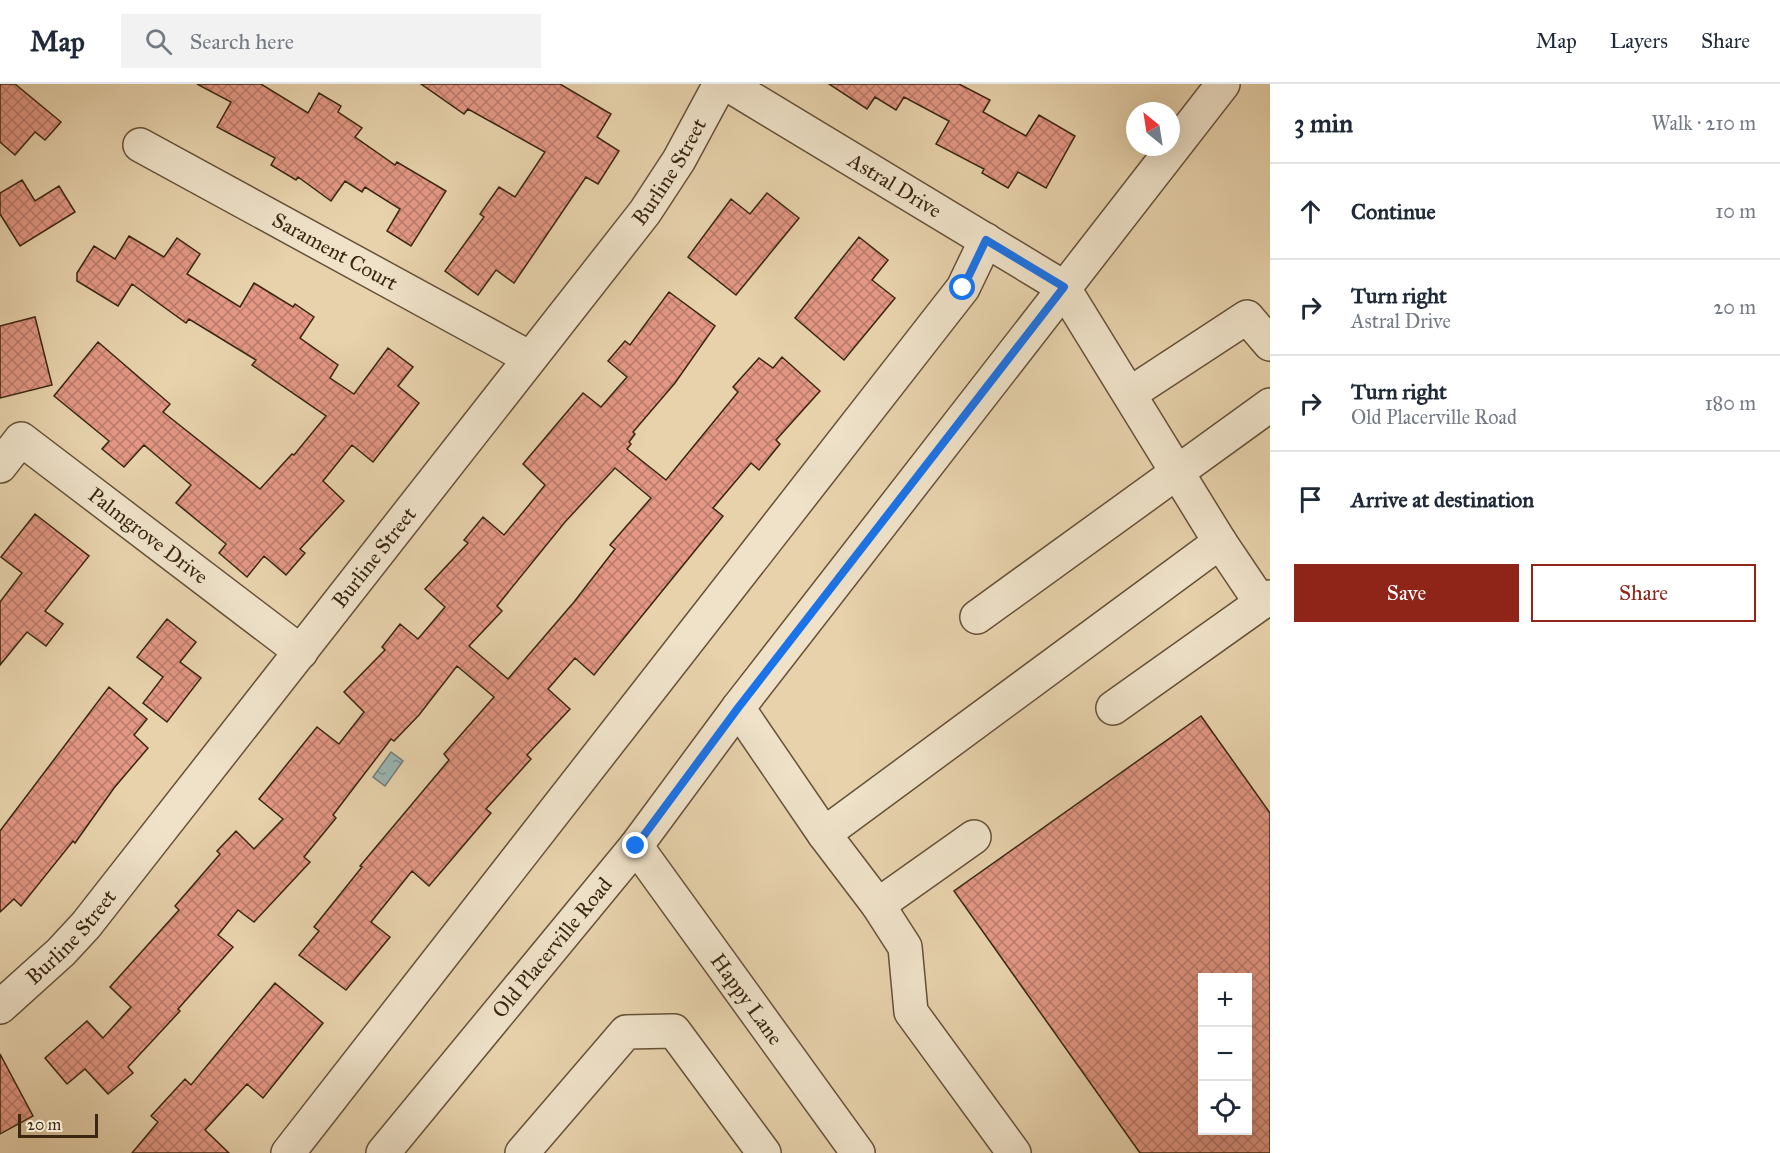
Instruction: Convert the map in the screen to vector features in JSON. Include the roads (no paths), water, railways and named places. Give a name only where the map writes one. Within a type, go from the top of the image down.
[{"type":"street","name":"Burline Street","points":[[0,1007],[61,952],[86,925],[301,652],[664,185],[720,84]]},
{"type":"street","name":"Astral Drive","points":[[727,84],[1064,287]]},
{"type":"street","name":"Old Placerville Road","points":[[383,1153],[636,846],[738,708],[1223,84]]},
{"type":"street","name":"Sarament Court","points":[[140,145],[530,358]]},
{"type":"street","points":[[288,1153],[963,288],[986,240]]},
{"type":"street","points":[[1064,287],[1131,393],[1220,542],[1265,607],[1113,708]]},
{"type":"street","points":[[1131,393],[1247,317],[1270,344]]},
{"type":"street","points":[[977,617],[1177,470],[1270,405]]},
{"type":"street","name":"Palmgrove Drive","points":[[0,466],[21,439],[301,652]]},
{"type":"street","points":[[824,834],[1220,542]]},
{"type":"street","points":[[738,708],[824,834],[878,905],[905,947],[911,1012],[1014,1153]]},
{"type":"street","points":[[878,905],[974,837]]},
{"type":"street","name":"Happy Lane","points":[[636,846],[858,1153]]},
{"type":"street","points":[[522,1153],[626,1032],[674,1031],[764,1153]]},
{"type":"water","points":[[391,752],[403,761],[385,786],[373,777]]}]
